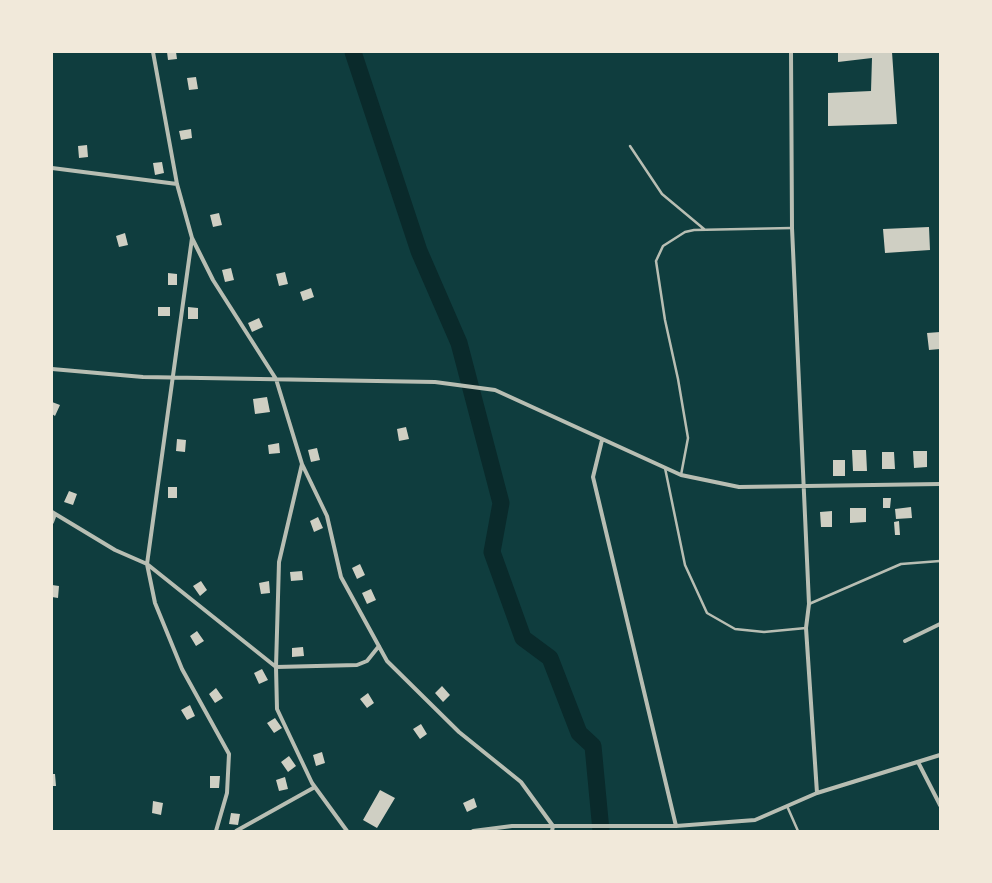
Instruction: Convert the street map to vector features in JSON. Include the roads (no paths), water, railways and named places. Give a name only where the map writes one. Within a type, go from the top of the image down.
[{"type":"street","points":[[153,52],[177,184],[192,238],[213,280],[276,378],[302,464],[327,516],[341,576],[387,661],[459,732],[521,782],[553,826],[552,831]]},
{"type":"street","points":[[791,52],[792,228],[809,604],[806,628],[817,793]]},
{"type":"street","points":[[52,168],[177,184]]},
{"type":"street","points":[[192,238],[147,564],[155,603],[182,669],[229,754],[227,793],[216,831]]},
{"type":"street","points":[[52,369],[143,377],[276,378],[435,382],[495,390],[681,475],[739,487],[940,484]]},
{"type":"street","points":[[602,440],[594,477],[676,826]]},
{"type":"street","points":[[302,464],[279,562],[276,667],[277,709],[315,787],[346,831]]},
{"type":"street","points":[[52,522],[53,513],[116,550],[147,564],[276,667],[357,665],[366,662],[379,646]]},
{"type":"street","points":[[905,641],[940,624]]},
{"type":"street","points":[[473,831],[512,826],[676,826],[755,820],[817,793],[940,755]]},
{"type":"street","points":[[918,762],[940,805]]},
{"type":"street","points":[[236,831],[315,787]]},
{"type":"lane","points":[[630,146],[662,194],[705,230]]},
{"type":"lane","points":[[681,475],[688,438],[678,379],[665,320],[656,261],[663,246],[684,232],[705,230],[792,228]]},
{"type":"lane","points":[[666,468],[685,565],[707,613],[735,629],[764,632],[806,628]]},
{"type":"lane","points":[[809,604],[901,564],[940,561]]},
{"type":"lane","points":[[787,806],[798,831]]},
{"type":"waterway","points":[[353,52],[419,251],[459,343],[501,503],[492,552],[523,638],[550,658],[579,733],[593,746],[601,831]]}]
